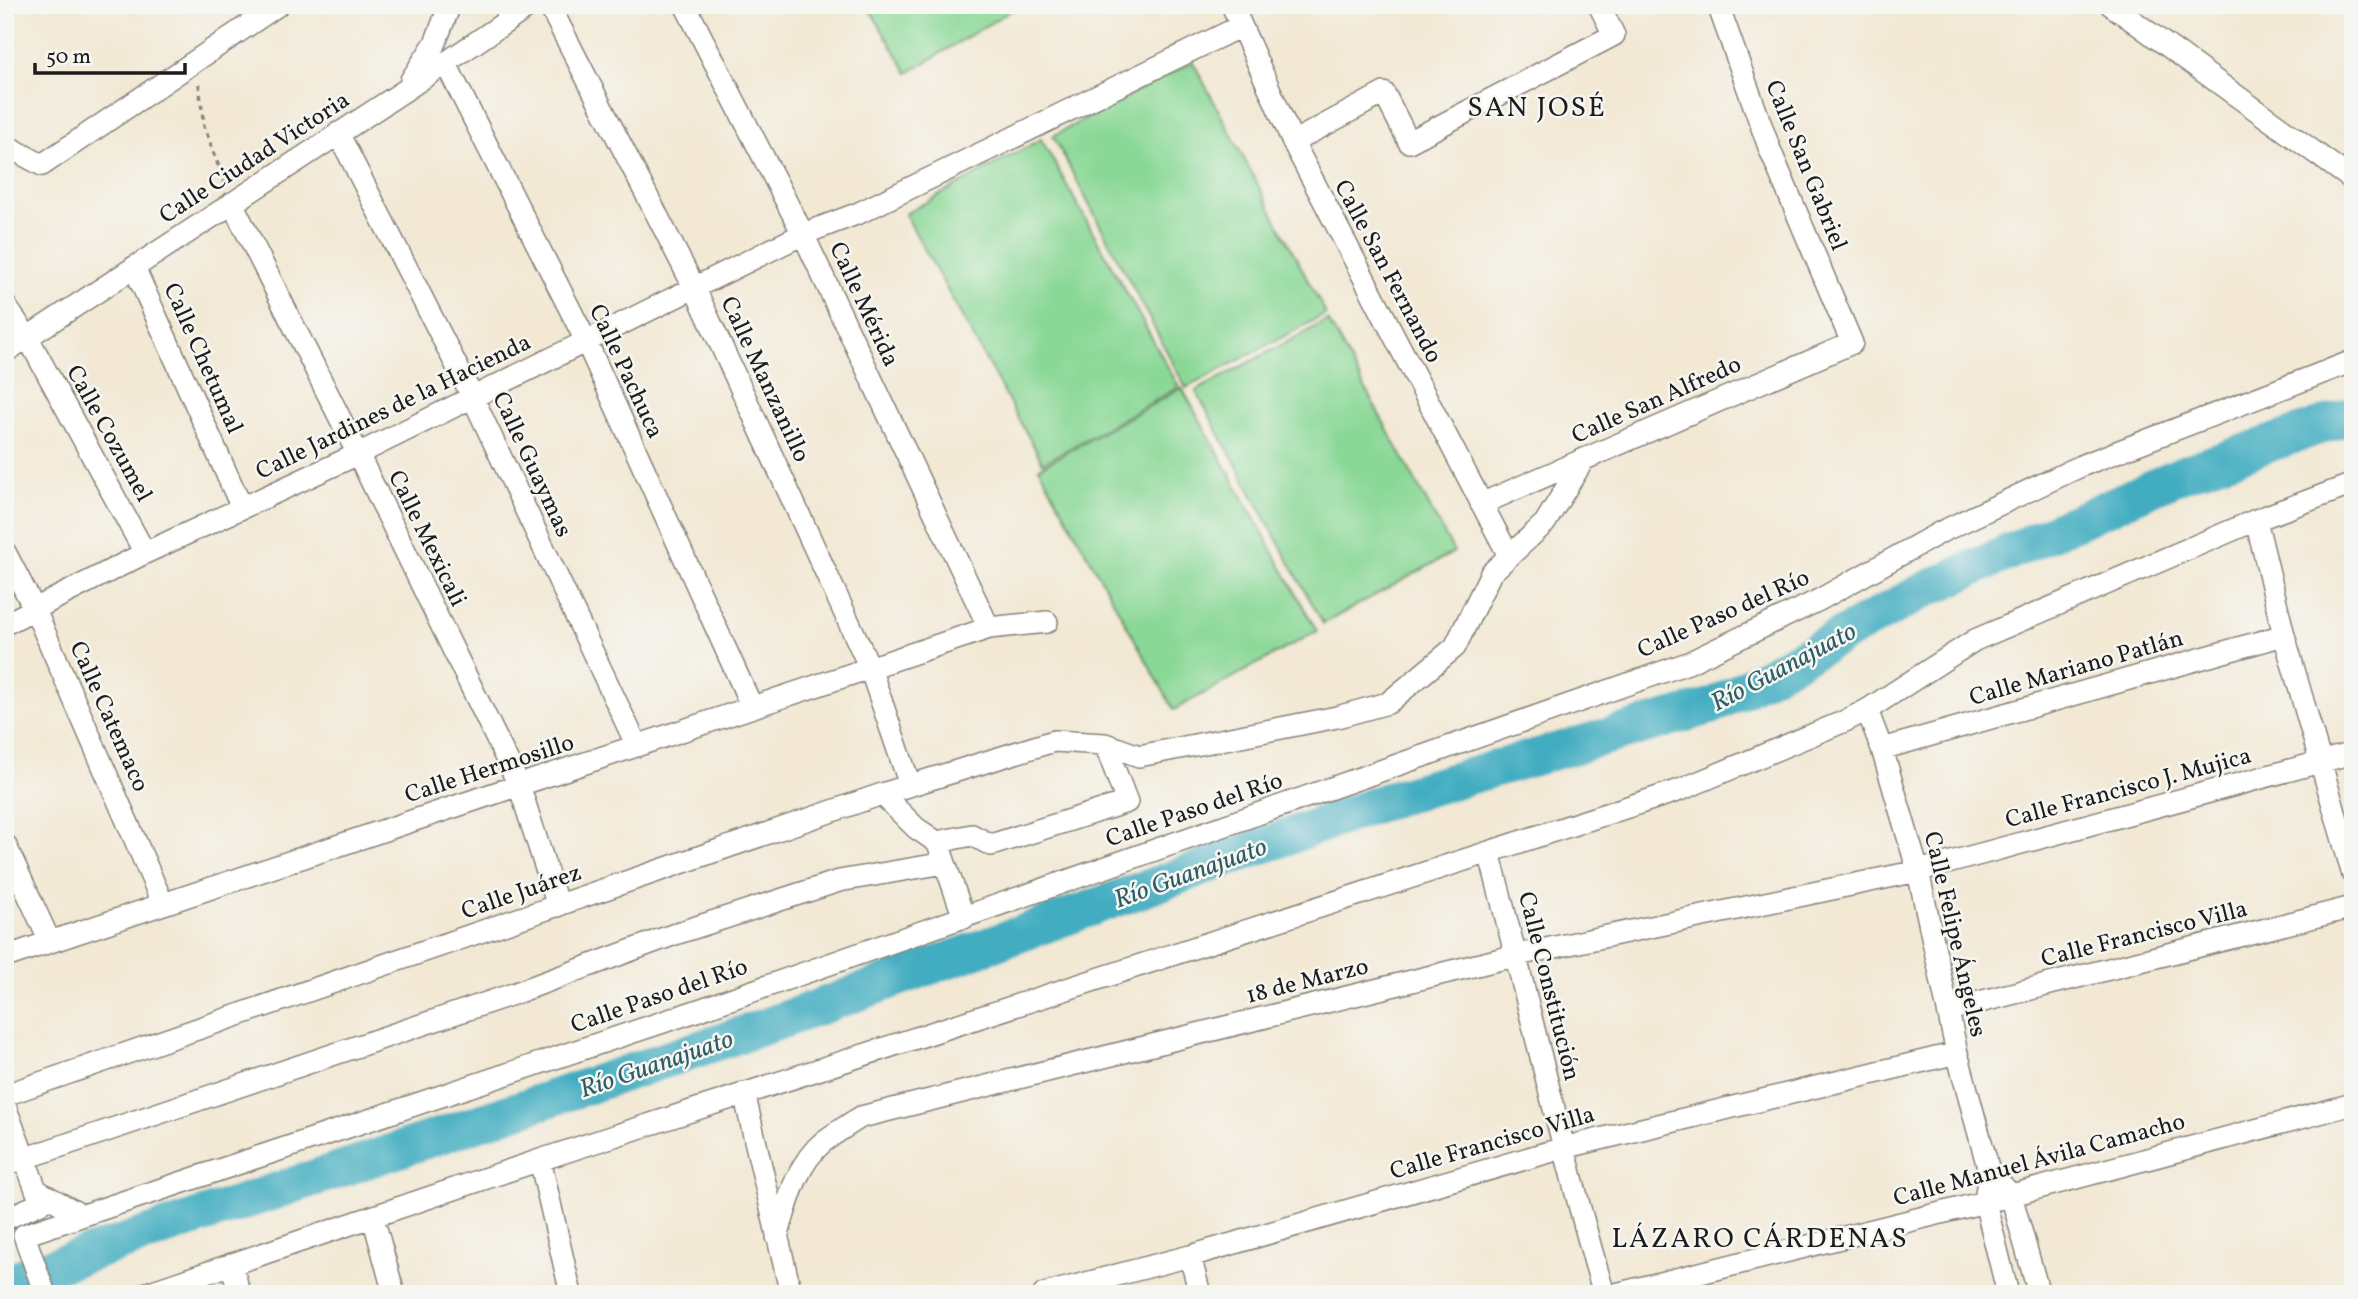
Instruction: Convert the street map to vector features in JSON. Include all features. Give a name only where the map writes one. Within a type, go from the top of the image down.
[{"type":"street","points":[[5,145],[41,164],[278,5]]},
{"type":"street","points":[[404,91],[435,43],[450,5]]},
{"type":"street","name":"Calle Ciudad Victoria","points":[[5,352],[531,5]]},
{"type":"street","name":"Calle Manzanillo","points":[[549,5],[695,289],[870,668],[910,785]]},
{"type":"street","name":"Calle Mérida","points":[[685,5],[803,234],[989,628]]},
{"type":"street","name":"Calle San Fernando","points":[[1232,5],[1293,142],[1509,556]]},
{"type":"street","points":[[1293,142],[1384,93],[1409,142],[1614,35],[1599,5]]},
{"type":"street","name":"Calle San Gabriel","points":[[1718,5],[1770,150],[1852,342]]},
{"type":"street","points":[[2111,5],[2353,180]]},
{"type":"street","name":"Calle Jardines de la Hacienda","points":[[5,624],[145,553],[358,454],[803,234],[859,213],[1241,26]]},
{"type":"street","name":"Calle Pachuca","points":[[445,62],[586,341],[752,707]]},
{"type":"street","name":"Calle Guaymas","points":[[338,133],[472,396],[637,746]]},
{"type":"street","name":"Calle Mexicali","points":[[232,203],[519,785],[558,906]]},
{"type":"street","name":"Calle Chetumal","points":[[134,267],[242,508]]},
{"type":"street","name":"Calle Cozumel","points":[[5,305],[28,338],[145,553]]},
{"type":"street","name":"Calle San Alfredo","points":[[1481,504],[1852,342]]},
{"type":"street","name":"Calle Paso del Río","points":[[15,1231],[52,1225],[683,1016],[1688,663],[1819,600],[1941,532],[2083,465],[2353,361]]},
{"type":"street","points":[[1105,744],[1139,756],[1337,717],[1388,703],[1455,647],[1491,573],[1545,523],[1584,459]]},
{"type":"street","points":[[144,1294],[744,1093],[1680,790],[1867,710],[1975,640],[2256,520],[2353,484]]},
{"type":"street","points":[[2256,520],[2284,635],[2353,876]]},
{"type":"street","name":"Calle Catemaco","points":[[5,552],[35,610],[163,904]]},
{"type":"street","name":"Calle Hermosillo","points":[[5,957],[989,628],[1047,622]]},
{"type":"street","name":"Calle Mariano Patlán","points":[[1882,749],[2284,635]]},
{"type":"street","name":"Calle Felipe Ángeles","points":[[1867,710],[1882,749],[1918,871],[1957,1053],[1989,1171],[1985,1202],[2008,1294]]},
{"type":"street","name":"Calle Juárez","points":[[5,1095],[910,785],[1054,741],[1105,744]]},
{"type":"street","points":[[937,842],[972,835],[991,845],[1127,802],[1105,744]]},
{"type":"street","name":"Calle Francisco J. Mujica","points":[[1918,871],[2353,753]]},
{"type":"street","points":[[882,794],[916,828],[937,842],[964,918]]},
{"type":"street","points":[[5,844],[50,942]]},
{"type":"street","name":"Calle Constitución","points":[[1489,852],[1517,955],[1563,1148],[1604,1294]]},
{"type":"street","points":[[15,1161],[165,1113],[513,994],[678,933],[839,880],[945,863]]},
{"type":"street","name":"18 de Marzo","points":[[777,1237],[802,1166],[823,1143],[861,1117],[1517,955],[1918,871]]},
{"type":"street","name":"Calle Francisco Villa","points":[[1948,1010],[2353,907]]},
{"type":"street","name":"Calle Francisco Villa","points":[[1044,1294],[1190,1256],[1563,1148],[1957,1053]]},
{"type":"street","points":[[744,1093],[791,1294]]},
{"type":"street","name":"Calle Manuel Ávila Camacho","points":[[1616,1294],[1985,1202],[2353,1104]]},
{"type":"street","points":[[5,1106],[15,1161],[38,1197],[82,1215]]},
{"type":"street","points":[[540,1160],[570,1294]]},
{"type":"street","name":"Calle Felipe Ángeles","points":[[1989,1171],[2011,1195],[2039,1294]]},
{"type":"street","points":[[5,1219],[38,1197]]},
{"type":"street","points":[[373,1217],[394,1294]]},
{"type":"street","points":[[15,1231],[46,1294]]},
{"type":"street","points":[[1190,1256],[1200,1294]]},
{"type":"street","points":[[231,1264],[240,1294]]},
{"type":"path","points":[[196,61],[204,126],[232,203]]},
{"type":"green space","points":[[867,5],[1020,5],[908,73]]},
{"type":"green space","points":[[1193,62],[1326,314],[1186,388],[1053,136]]},
{"type":"green space","points":[[1041,139],[1179,387],[1043,463],[905,214]]},
{"type":"green space","points":[[1328,320],[1454,552],[1323,624],[1196,391]]},
{"type":"green space","points":[[1182,388],[1317,631],[1174,710],[1039,468]]},
{"type":"waterway","name":"Río Guanajuato","points":[[5,1282],[772,1024],[1394,798],[1712,706],[1925,590],[2182,474],[2353,415]]},
{"type":"district","name":"SAN JOSÉ","points":[[1537,106]]},
{"type":"district","name":"LÁZARO CÁRDENAS","points":[[1760,1237]]}]
